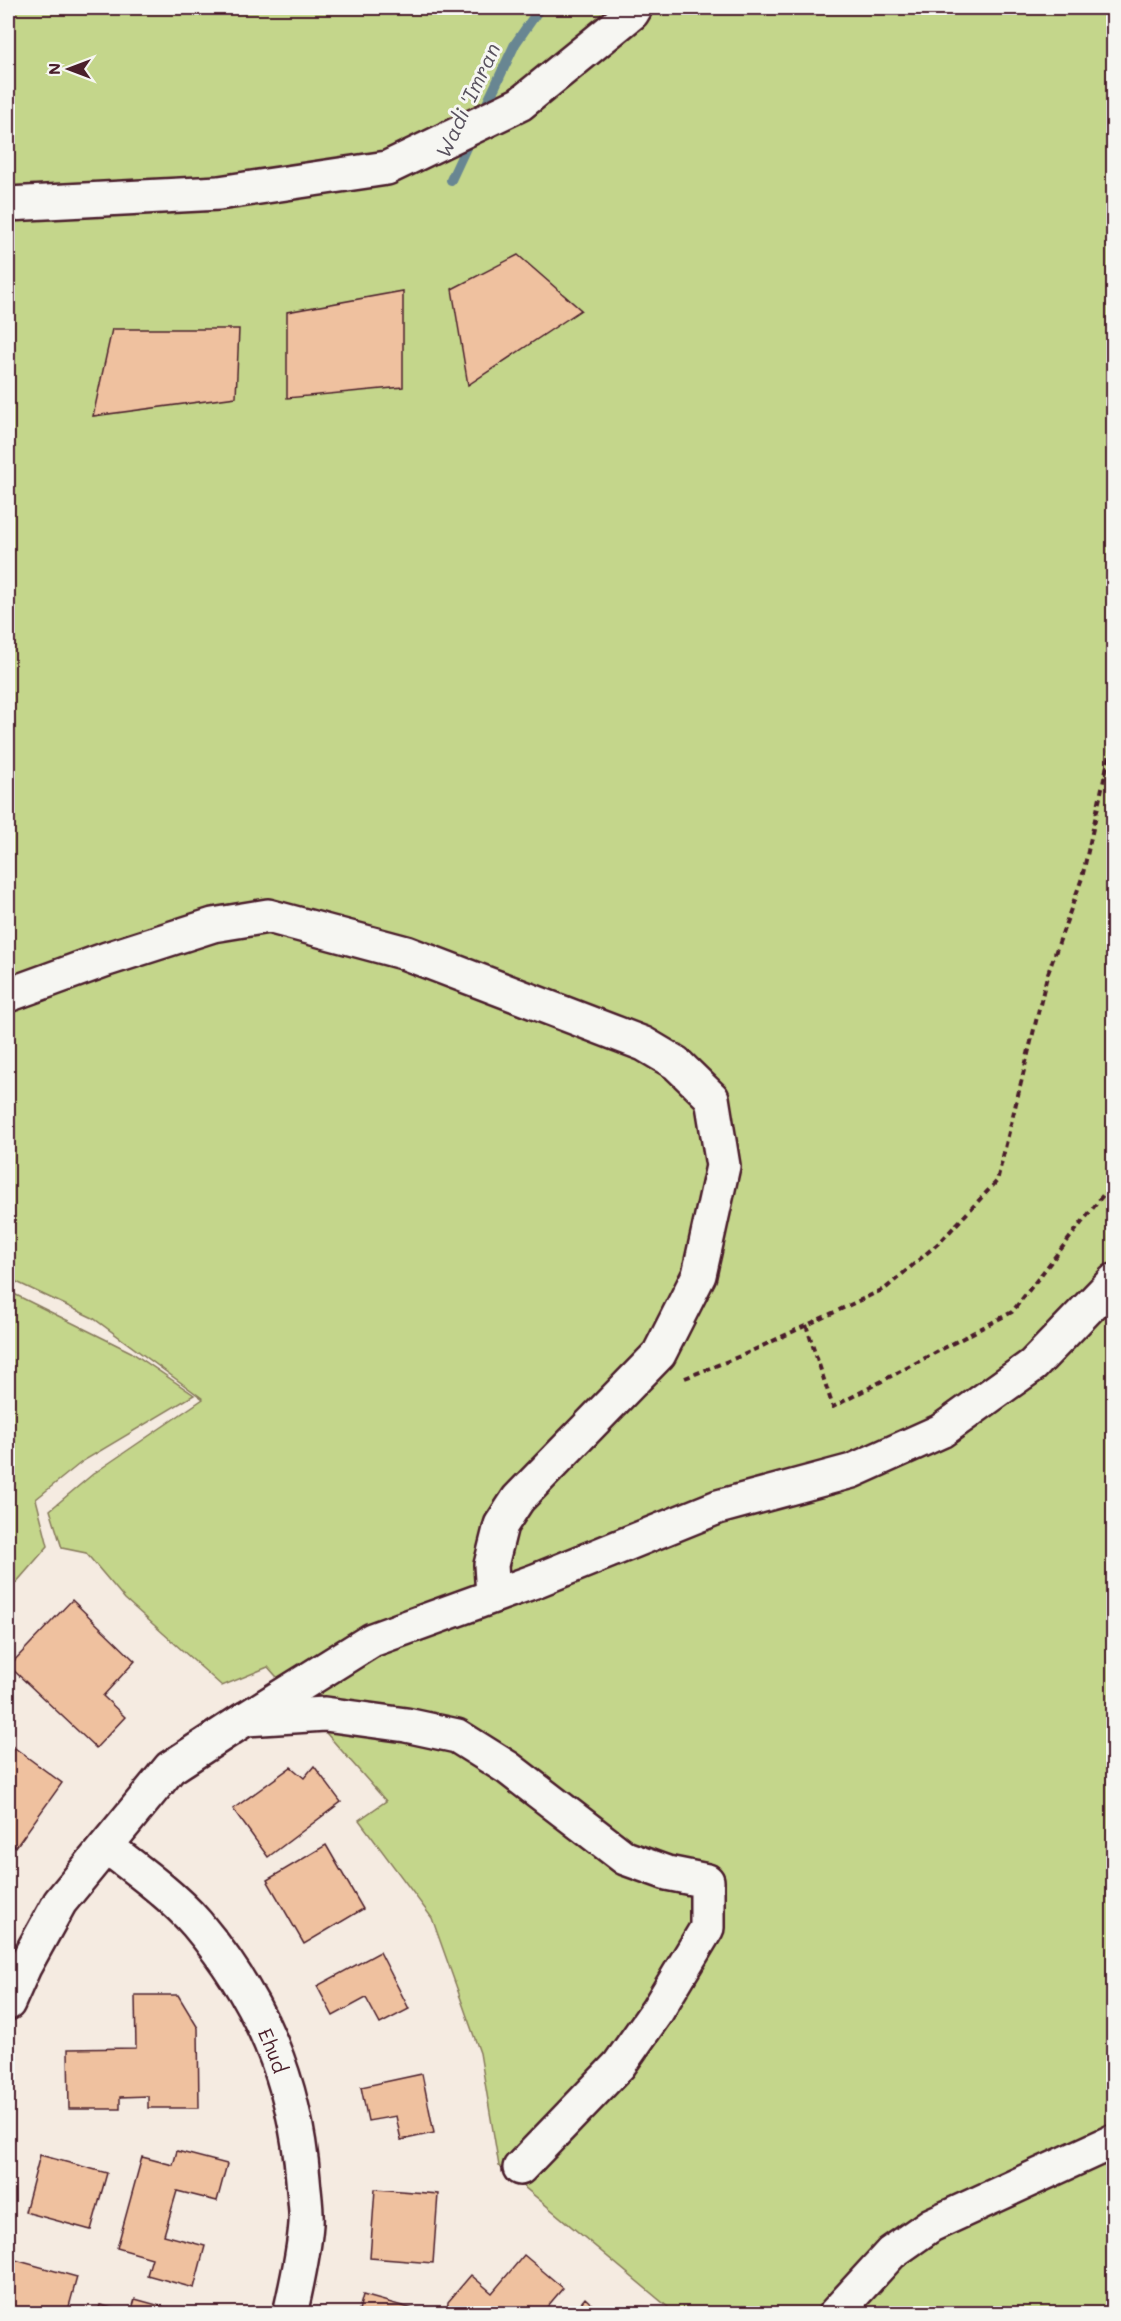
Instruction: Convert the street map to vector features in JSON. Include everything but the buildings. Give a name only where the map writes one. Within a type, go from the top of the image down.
[{"type":"street","points":[[8,204],[219,193],[387,168],[520,104],[632,13],[635,8]]},
{"type":"street","points":[[8,995],[107,959],[213,925],[268,916],[406,953],[644,1044],[676,1063],[712,1098],[723,1166],[699,1275],[659,1354],[518,1499],[501,1525],[491,1565],[493,1594]]},
{"type":"street","points":[[8,2003],[24,1967],[60,1902],[170,1768],[372,1640],[493,1594],[535,1581],[718,1508],[852,1471],[941,1431],[1033,1365],[1113,1281]]},
{"type":"street","points":[[245,1719],[325,1714],[406,1725],[457,1736],[508,1768],[625,1858],[667,1873],[707,1881],[707,1928],[657,2011],[619,2065],[520,2168]]},
{"type":"street","name":"Ehud","points":[[107,1847],[195,1922],[238,1978],[270,2037],[291,2103],[301,2163],[306,2223],[290,2313]]},
{"type":"street","points":[[835,2313],[891,2253],[931,2225],[1113,2141]]},
{"type":"path","points":[[680,1380],[743,1355],[886,1288],[941,1241],[997,1181],[1047,976],[1082,878],[1113,734]]},
{"type":"path","points":[[806,1325],[833,1407],[1012,1312],[1113,1181]]},
{"type":"green space","points":[[8,8],[1113,8],[1113,2313],[675,2313],[499,2166],[480,2053],[432,1918],[359,1820],[386,1801],[268,1667],[222,1686],[125,1599],[86,1553],[62,1548],[50,1510],[93,1474],[203,1399],[93,1318],[8,1278]]},
{"type":"green space","points":[[8,1291],[131,1352],[194,1395],[83,1461],[36,1499],[48,1546],[8,1592]]},
{"type":"waterway","name":"Wadi 'Imran","points":[[483,112],[515,44],[540,8]]},
{"type":"waterway","name":"Wadi 'Imran","points":[[451,180],[471,137]]}]
